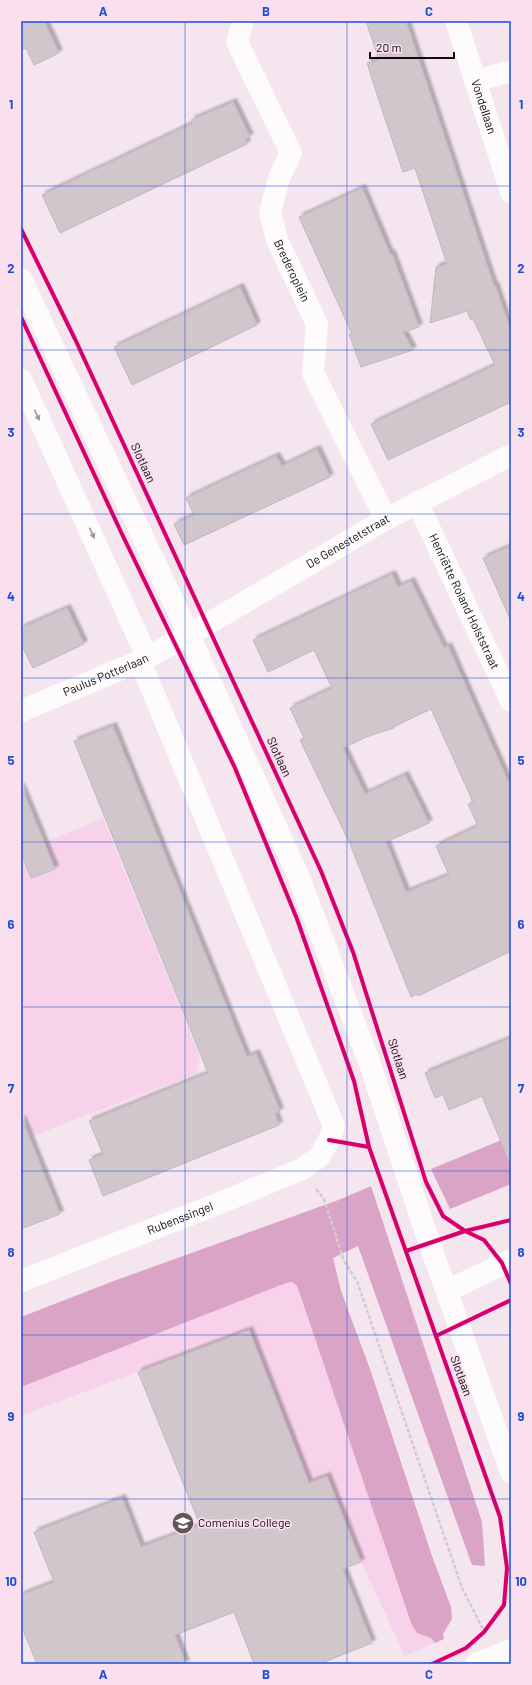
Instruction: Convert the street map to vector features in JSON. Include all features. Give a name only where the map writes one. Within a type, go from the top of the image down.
[{"type":"street","name":"Brederoplein","points":[[244,21],[237,42],[291,153],[279,178],[270,212],[277,240],[317,324],[313,373],[386,520]]},
{"type":"street","name":"Vondellaan","points":[[456,21],[511,192]]},
{"type":"street","points":[[475,81],[511,71]]},
{"type":"street","name":"Slotlaan","points":[[21,279],[189,635],[298,875],[370,1064],[447,1291],[511,1472]]},
{"type":"street","points":[[21,379],[144,659]]},
{"type":"street","name":"De Genestetstraat","points":[[189,635],[418,502],[511,455]]},
{"type":"street","name":"Henriëtte Roland Holststraat","points":[[418,502],[511,701]]},
{"type":"street","name":"Paulus Potterlaan","points":[[21,711],[144,659],[189,635]]},
{"type":"street","name":"Rubenssingel","points":[[21,1281],[302,1169],[320,1157],[329,1140],[334,1126],[144,659]]},
{"type":"street","points":[[447,1291],[511,1260]]},
{"type":"street","points":[[476,1664],[504,1653]]},
{"type":"path","points":[[324,1199],[344,1261],[357,1281],[462,1588],[484,1632],[504,1653]]},
{"type":"path","points":[[480,1636],[488,1626]]},
{"type":"shaded area","points":[[103,818],[200,1057],[197,1073],[32,1136],[21,1108],[21,852]]},
{"type":"shaded area","points":[[511,1136],[511,1184],[450,1209],[431,1169]]},
{"type":"shaded area","points":[[371,1186],[482,1522],[485,1566],[472,1565],[358,1246],[333,1258],[341,1291],[370,1369],[432,1556],[451,1607],[452,1619],[443,1634],[444,1639],[435,1643],[431,1638],[417,1633],[411,1623],[301,1297],[297,1286],[292,1282],[286,1283],[21,1387],[21,1317],[111,1282],[341,1199]]},
{"type":"shaded area","points":[[286,1282],[292,1282],[297,1286],[411,1623],[417,1633],[431,1638],[435,1643],[405,1656],[361,1562],[327,1476],[309,1483],[177,1357],[21,1416],[21,1387]]},
{"type":"building","points":[[21,21],[44,21],[59,53],[34,65],[26,48],[21,50]]},
{"type":"building","points":[[366,21],[406,21],[494,286],[495,285],[511,332],[511,402],[388,460],[371,424],[495,365],[473,319],[471,320],[467,311],[430,323],[436,267],[447,264],[415,168],[403,172],[379,101],[367,63],[379,60]]},
{"type":"building","points":[[233,102],[250,137],[245,139],[247,144],[60,233],[42,195],[193,123],[191,120]]},
{"type":"building","points":[[362,188],[390,254],[392,254],[419,327],[403,332],[413,350],[361,367],[349,334],[352,334],[299,217]]},
{"type":"building","points":[[240,287],[257,325],[132,385],[114,347]]},
{"type":"building","points":[[317,449],[330,477],[184,545],[174,524],[194,515],[186,498],[276,456],[282,466]]},
{"type":"building","points":[[511,546],[511,621],[483,558]]},
{"type":"building","points":[[392,574],[398,587],[411,581],[444,648],[448,646],[511,788],[511,951],[418,996],[417,994],[411,997],[350,844],[300,740],[304,738],[290,708],[332,688],[314,650],[268,672],[253,640]],"holes":[[[431,709],[473,802],[468,804],[478,826],[436,846],[449,875],[406,892],[386,842],[429,823],[405,775],[365,794],[343,748],[366,737],[394,728],[393,727]]]},
{"type":"building","points":[[67,608],[84,644],[33,668],[21,644],[21,628]]},
{"type":"building","points":[[113,726],[247,1057],[256,1053],[280,1111],[275,1114],[279,1125],[103,1196],[89,1160],[103,1154],[89,1121],[208,1073],[74,741]]},
{"type":"building","points":[[21,786],[55,869],[31,878],[21,853]]},
{"type":"building","points":[[511,1038],[510,1164],[482,1096],[449,1110],[443,1095],[435,1098],[425,1073]]},
{"type":"building","points":[[22,1119],[60,1214],[21,1229],[21,1120]]},
{"type":"building","name":"Comenius College","points":[[249,1330],[309,1483],[327,1476],[361,1562],[343,1569],[372,1643],[319,1664],[254,1664],[234,1612],[175,1635],[186,1664],[37,1664],[21,1625],[21,1595],[54,1582],[34,1532],[122,1498],[141,1547],[200,1525],[138,1372]]},
{"type":"cycle path","points":[[21,229],[75,339],[321,871],[353,952],[426,1182],[443,1216],[465,1231],[484,1240],[502,1263],[511,1284]]},
{"type":"cycle path","points":[[21,317],[121,532],[235,768],[297,919],[354,1081],[369,1147]]},
{"type":"cycle path","points":[[329,1140],[369,1147],[500,1517],[507,1568],[504,1605],[484,1632],[466,1648],[432,1664]]},
{"type":"cycle path","points":[[406,1251],[465,1231],[511,1220]]},
{"type":"cycle path","points":[[436,1336],[511,1300]]},
{"type":"place","name":"Comenius College","points":[[183,1523]]}]
